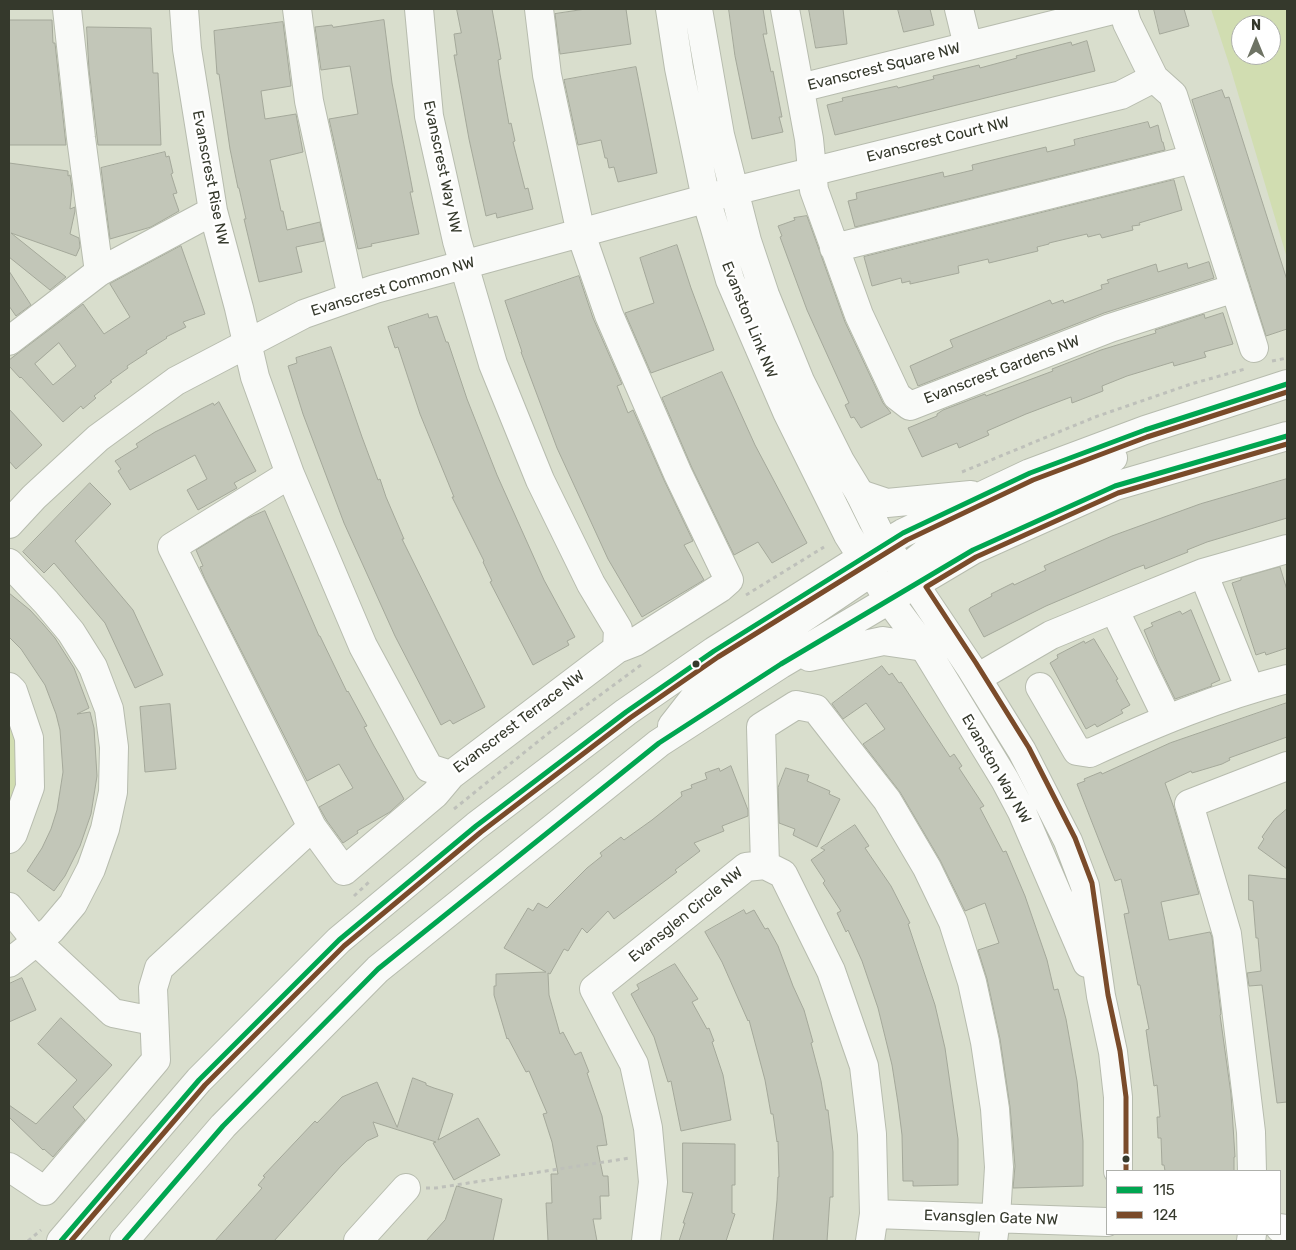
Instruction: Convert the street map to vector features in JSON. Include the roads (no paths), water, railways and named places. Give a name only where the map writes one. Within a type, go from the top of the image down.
[{"type":"street","points":[[67,9],[81,138],[99,272]]},
{"type":"street","name":"Evanscrest Rise NW","points":[[184,9],[187,49],[214,211],[247,345]]},
{"type":"street","points":[[297,9],[309,101],[352,297]]},
{"type":"street","name":"Evanscrest Way NW","points":[[419,9],[429,116],[464,265]]},
{"type":"street","points":[[539,9],[547,75],[581,234]]},
{"type":"street","name":"Evanston Link NW","points":[[670,9],[679,68],[720,195],[747,241],[765,295],[800,381],[884,543]]},
{"type":"street","name":"Evanston Link NW","points":[[698,9],[720,135],[720,195],[730,280],[787,412],[845,529],[866,565]]},
{"type":"street","name":"Evanscrest Square NW","points":[[786,9],[809,139],[812,171]]},
{"type":"street","name":"Evanscrest Square NW","points":[[959,9],[968,46]]},
{"type":"street","name":"Evanscrest Square NW","points":[[800,88],[1117,9]]},
{"type":"street","points":[[1123,9],[1127,23],[1154,78],[1173,95],[1256,359]]},
{"type":"street","name":"Evanscrest Court NW","points":[[720,195],[1122,95],[1154,78]]},
{"type":"street","points":[[834,248],[1193,159]]},
{"type":"street","name":"Evanscrest Gardens NW","points":[[812,171],[814,190],[859,315],[897,396],[910,406],[1110,328],[1235,288]]},
{"type":"street","name":"Evanscrest Common NW","points":[[9,524],[34,497],[98,438],[176,381],[304,314],[352,297],[720,195]]},
{"type":"street","points":[[9,340],[99,272],[214,211]]},
{"type":"street","name":"Evanscrest Terrace NW","points":[[247,345],[255,378],[290,474],[363,646],[429,768],[451,774],[617,649],[635,642],[720,588],[728,580],[678,474],[609,315],[581,234]]},
{"type":"street","points":[[464,265],[493,364],[540,480],[591,584],[618,630],[617,649]]},
{"type":"street","points":[[659,743],[697,694],[793,625],[866,565],[884,543],[1030,473],[1145,430],[1287,384]]},
{"type":"street","points":[[124,1241],[223,1126],[378,969],[659,743],[781,664],[889,600],[910,578],[934,546],[1112,459],[1145,430]]},
{"type":"street","points":[[910,578],[1115,486],[1287,436]]},
{"type":"street","points":[[290,474],[172,547],[312,827],[344,871],[436,794],[451,774]]},
{"type":"street","points":[[860,494],[887,503],[987,494]]},
{"type":"street","name":"Evanston Way NW","points":[[884,543],[910,578],[977,678],[1022,751],[1068,841],[1085,886],[1118,1097],[1118,1170]]},
{"type":"street","points":[[977,678],[1051,635],[1203,573],[1287,548]]},
{"type":"street","points":[[9,563],[71,632],[93,667],[109,709],[114,747],[113,792],[105,830],[91,869],[73,904],[52,930],[9,963]]},
{"type":"street","points":[[61,1241],[199,1080],[339,940],[476,826],[626,712],[714,651],[866,565]]},
{"type":"street","name":"Evanston Way NW","points":[[866,565],[924,647],[1005,780],[1022,812],[1101,996]]},
{"type":"street","points":[[1203,573],[1250,689]]},
{"type":"street","points":[[1114,609],[1167,718]]},
{"type":"street","points":[[781,664],[883,641],[924,647]]},
{"type":"street","points":[[1040,687],[1077,751],[1090,753],[1167,718],[1250,689],[1287,679]]},
{"type":"street","points":[[9,687],[30,738],[30,787],[13,834],[9,839]]},
{"type":"street","points":[[765,865],[761,727],[796,705],[816,709],[887,800],[927,868],[953,922],[972,982],[986,1042],[994,1099],[999,1167],[994,1230]]},
{"type":"street","points":[[1252,1170],[1251,1132],[1227,934],[1189,804],[1287,766]]},
{"type":"street","points":[[9,1167],[45,1192],[156,1060],[153,988],[159,968],[312,827]]},
{"type":"street","name":"Evansglen Circle NW","points":[[646,1241],[653,1182],[648,1128],[634,1064],[594,989],[746,867],[765,865],[783,874],[806,918],[831,971],[864,1066],[872,1134],[874,1214],[870,1241]]},
{"type":"street","points":[[9,906],[37,942],[113,1013],[153,1021]]},
{"type":"street","points":[[358,1241],[406,1188]]},
{"type":"street","name":"Evansglen Gate NW","points":[[874,1214],[994,1230],[1106,1222]]}]
